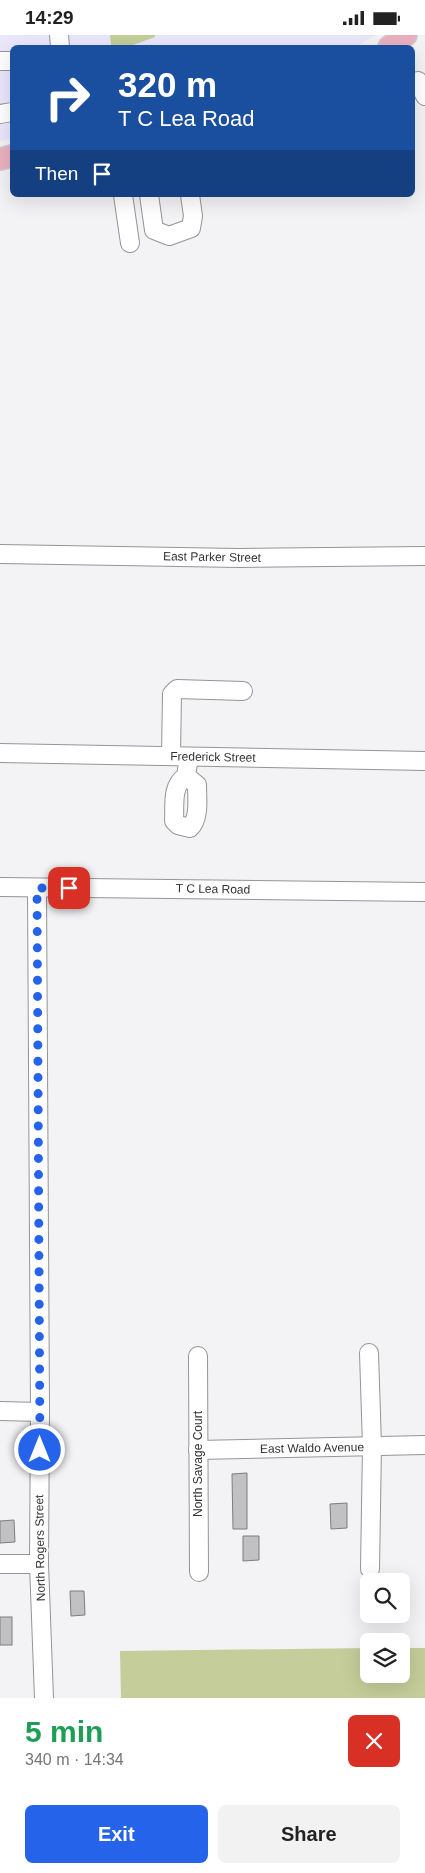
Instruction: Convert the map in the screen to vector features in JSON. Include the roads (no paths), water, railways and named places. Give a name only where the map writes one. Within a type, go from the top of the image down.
[{"type":"street","points":[[415,82],[418,81],[425,96]]},
{"type":"street","points":[[123,197],[130,243]]},
{"type":"street","points":[[149,197],[154,230],[169,236],[191,228],[193,216],[190,197]]},
{"type":"street","name":"East Parker Street","points":[[0,554],[239,558],[425,556]]},
{"type":"street","points":[[171,757],[172,694],[177,689],[243,691]]},
{"type":"street","name":"Frederick Street","points":[[0,753],[425,761]]},
{"type":"street","points":[[186,776],[189,757]]},
{"type":"street","name":"T C Lea Road","points":[[0,887],[425,892]]},
{"type":"street","name":"North Rogers Street","points":[[37,888],[39,1564],[44,1698]]},
{"type":"street","points":[[369,1353],[372,1446],[370,1569]]},
{"type":"street","name":"North Savage Court","points":[[198,1356],[199,1572]]},
{"type":"street","points":[[0,1411],[40,1412]]},
{"type":"street","name":"East Waldo Avenue","points":[[198,1450],[425,1445]]},
{"type":"street","points":[[0,1564],[39,1564]]}]
